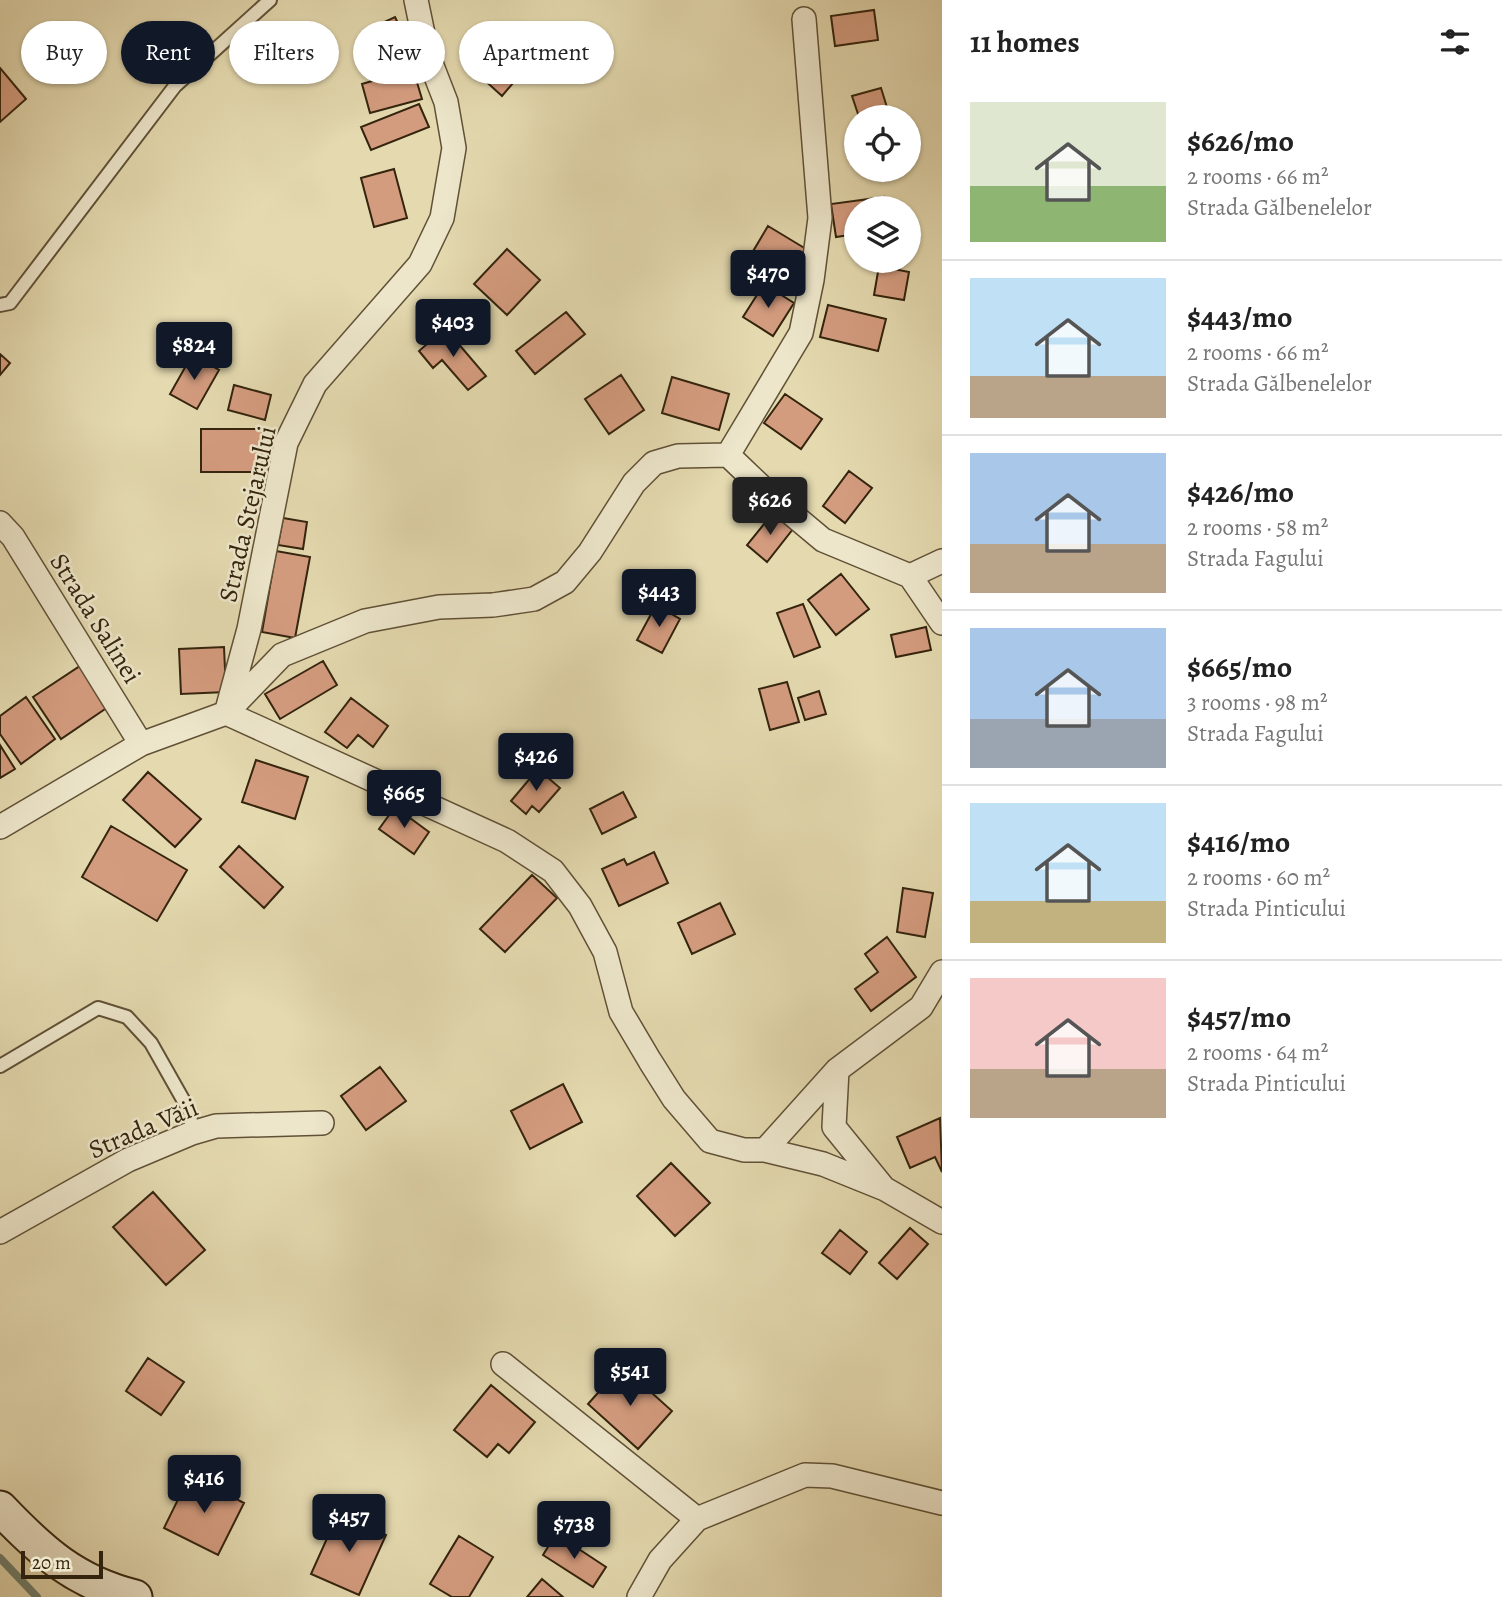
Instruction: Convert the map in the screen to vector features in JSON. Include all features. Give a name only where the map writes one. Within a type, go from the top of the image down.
[{"type":"main road","points":[[0,1508],[35,1545],[71,1573],[111,1591],[135,1597]]},
{"type":"street","name":"Strada Stejarului","points":[[226,713],[249,629],[286,443],[315,384],[420,264],[442,218],[454,148],[446,102],[427,53],[416,0]]},
{"type":"street","points":[[728,455],[801,333],[812,279],[820,218],[804,19]]},
{"type":"street","points":[[0,827],[141,744],[226,713],[282,654],[365,621],[439,607],[493,606],[534,599],[565,582],[590,552],[634,483],[654,463],[678,456],[728,455],[822,540],[910,576],[942,623]]},
{"type":"street","name":"Strada Salinei","points":[[0,523],[13,537],[141,744]]},
{"type":"street","points":[[910,576],[942,561]]},
{"type":"street","points":[[226,713],[507,841],[553,871],[580,906],[606,952],[621,1012],[674,1099],[710,1141],[744,1150],[765,1150],[823,1164],[885,1189],[942,1222]]},
{"type":"street","points":[[765,1150],[837,1070],[920,1007],[942,972]]},
{"type":"street","points":[[837,1070],[834,1127],[885,1189]]},
{"type":"street","name":"Strada Văii","points":[[0,1232],[128,1160],[192,1133],[216,1126],[322,1123]]},
{"type":"street","points":[[503,1364],[697,1519]]},
{"type":"street","points":[[639,1597],[660,1560],[697,1519],[805,1475],[832,1476],[942,1503]]},
{"type":"lane","points":[[0,304],[10,303],[175,86],[270,0]]},
{"type":"lane","points":[[0,1066],[99,1008],[127,1017],[151,1043],[190,1112],[192,1133]]},
{"type":"building","points":[[874,10],[878,40],[835,46],[831,16]]},
{"type":"building","points":[[0,68],[26,99],[0,122]]},
{"type":"building","points":[[362,84],[418,84],[422,99],[370,113]]},
{"type":"building","points":[[489,84],[512,84],[502,96]]},
{"type":"building","points":[[881,88],[886,105],[855,105],[852,96]]},
{"type":"building","points":[[419,104],[429,127],[371,150],[361,127]]},
{"type":"building","points":[[394,169],[407,218],[374,227],[361,178]]},
{"type":"building","points":[[844,202],[844,236],[836,237],[831,204]]},
{"type":"building","points":[[768,226],[811,252],[795,279],[752,253]]},
{"type":"building","points":[[507,249],[540,280],[507,315],[474,284]]},
{"type":"building","points":[[878,273],[909,273],[904,300],[874,295]]},
{"type":"building","points":[[764,284],[794,303],[773,336],[743,317]]},
{"type":"building","points":[[828,305],[886,319],[878,351],[820,337]]},
{"type":"building","points":[[566,312],[585,334],[535,374],[516,351]]},
{"type":"building","points":[[445,328],[486,376],[468,390],[442,360],[433,368],[419,351]]},
{"type":"building","points":[[0,354],[10,363],[0,375]]},
{"type":"building","points":[[192,355],[219,370],[197,409],[170,394]]},
{"type":"building","points":[[621,375],[644,410],[609,434],[585,399]]},
{"type":"building","points":[[672,377],[729,394],[719,430],[662,413]]},
{"type":"building","points":[[234,385],[271,395],[265,420],[228,410]]},
{"type":"building","points":[[785,394],[822,419],[801,449],[764,423]]},
{"type":"building","points":[[201,429],[262,429],[262,472],[201,472]]},
{"type":"building","points":[[849,471],[872,488],[845,523],[823,506]]},
{"type":"building","points":[[773,513],[793,529],[767,562],[747,545]]},
{"type":"building","points":[[283,518],[307,522],[303,549],[278,545]]},
{"type":"building","points":[[276,551],[310,557],[295,638],[262,632]]},
{"type":"building","points":[[841,574],[869,609],[836,635],[808,600]]},
{"type":"building","points":[[803,604],[820,647],[794,657],[777,613]]},
{"type":"building","points":[[656,605],[680,619],[662,653],[637,640]]},
{"type":"building","points":[[926,627],[931,650],[896,657],[891,635]]},
{"type":"building","points":[[224,647],[226,692],[181,694],[179,649]]},
{"type":"building","points":[[323,661],[337,685],[280,719],[265,694]]},
{"type":"building","points":[[80,666],[108,707],[61,739],[33,697]]},
{"type":"building","points":[[787,682],[799,722],[770,730],[759,689]]},
{"type":"building","points":[[819,691],[826,714],[805,720],[798,698]]},
{"type":"building","points":[[26,697],[55,739],[21,764],[0,734],[0,716]]},
{"type":"building","points":[[351,698],[388,726],[373,747],[358,735],[347,748],[325,732]]},
{"type":"building","points":[[0,745],[15,769],[0,778]]},
{"type":"building","points":[[256,760],[308,777],[295,819],[242,802]]},
{"type":"building","points":[[538,769],[560,788],[539,812],[532,806],[526,814],[511,801]]},
{"type":"building","points":[[148,772],[201,819],[175,847],[123,800]]},
{"type":"building","points":[[623,792],[636,817],[602,834],[590,809]]},
{"type":"building","points":[[395,807],[429,832],[414,854],[379,829]]},
{"type":"building","points":[[111,826],[187,870],[157,921],[82,877]]},
{"type":"building","points":[[239,846],[283,887],[264,908],[220,867]]},
{"type":"building","points":[[654,852],[668,883],[619,906],[602,869],[624,859],[627,865]]},
{"type":"building","points":[[532,875],[557,898],[505,952],[480,929]]},
{"type":"building","points":[[903,888],[933,893],[925,937],[897,932]]},
{"type":"building","points":[[720,903],[735,934],[692,954],[678,923]]},
{"type":"building","points":[[887,937],[916,977],[871,1011],[855,989],[878,972],[865,954]]},
{"type":"building","points":[[380,1067],[406,1101],[366,1130],[341,1096]]},
{"type":"building","points":[[563,1084],[582,1122],[530,1149],[511,1111]]},
{"type":"building","points":[[940,1118],[942,1172],[935,1157],[910,1168],[897,1137]]},
{"type":"building","points":[[671,1163],[710,1203],[675,1236],[637,1196]]},
{"type":"building","points":[[153,1192],[205,1250],[166,1285],[113,1227]]},
{"type":"building","points":[[910,1228],[928,1244],[897,1279],[879,1263]]},
{"type":"building","points":[[840,1230],[867,1252],[850,1274],[822,1253]]},
{"type":"building","points":[[148,1358],[184,1382],[161,1415],[126,1391]]},
{"type":"building","points":[[622,1366],[672,1411],[638,1449],[588,1404]]},
{"type":"building","points":[[491,1385],[535,1422],[509,1453],[498,1444],[487,1457],[454,1430]]},
{"type":"building","points":[[190,1475],[244,1503],[218,1555],[164,1528]]},
{"type":"building","points":[[338,1514],[386,1535],[359,1595],[311,1574]]},
{"type":"building","points":[[556,1534],[606,1567],[593,1587],[543,1555]]},
{"type":"building","points":[[459,1536],[493,1557],[469,1597],[452,1597],[430,1584]]},
{"type":"building","points":[[542,1579],[563,1597],[527,1597]]},
{"type":"waterway","points":[[0,1558],[37,1597]]}]
